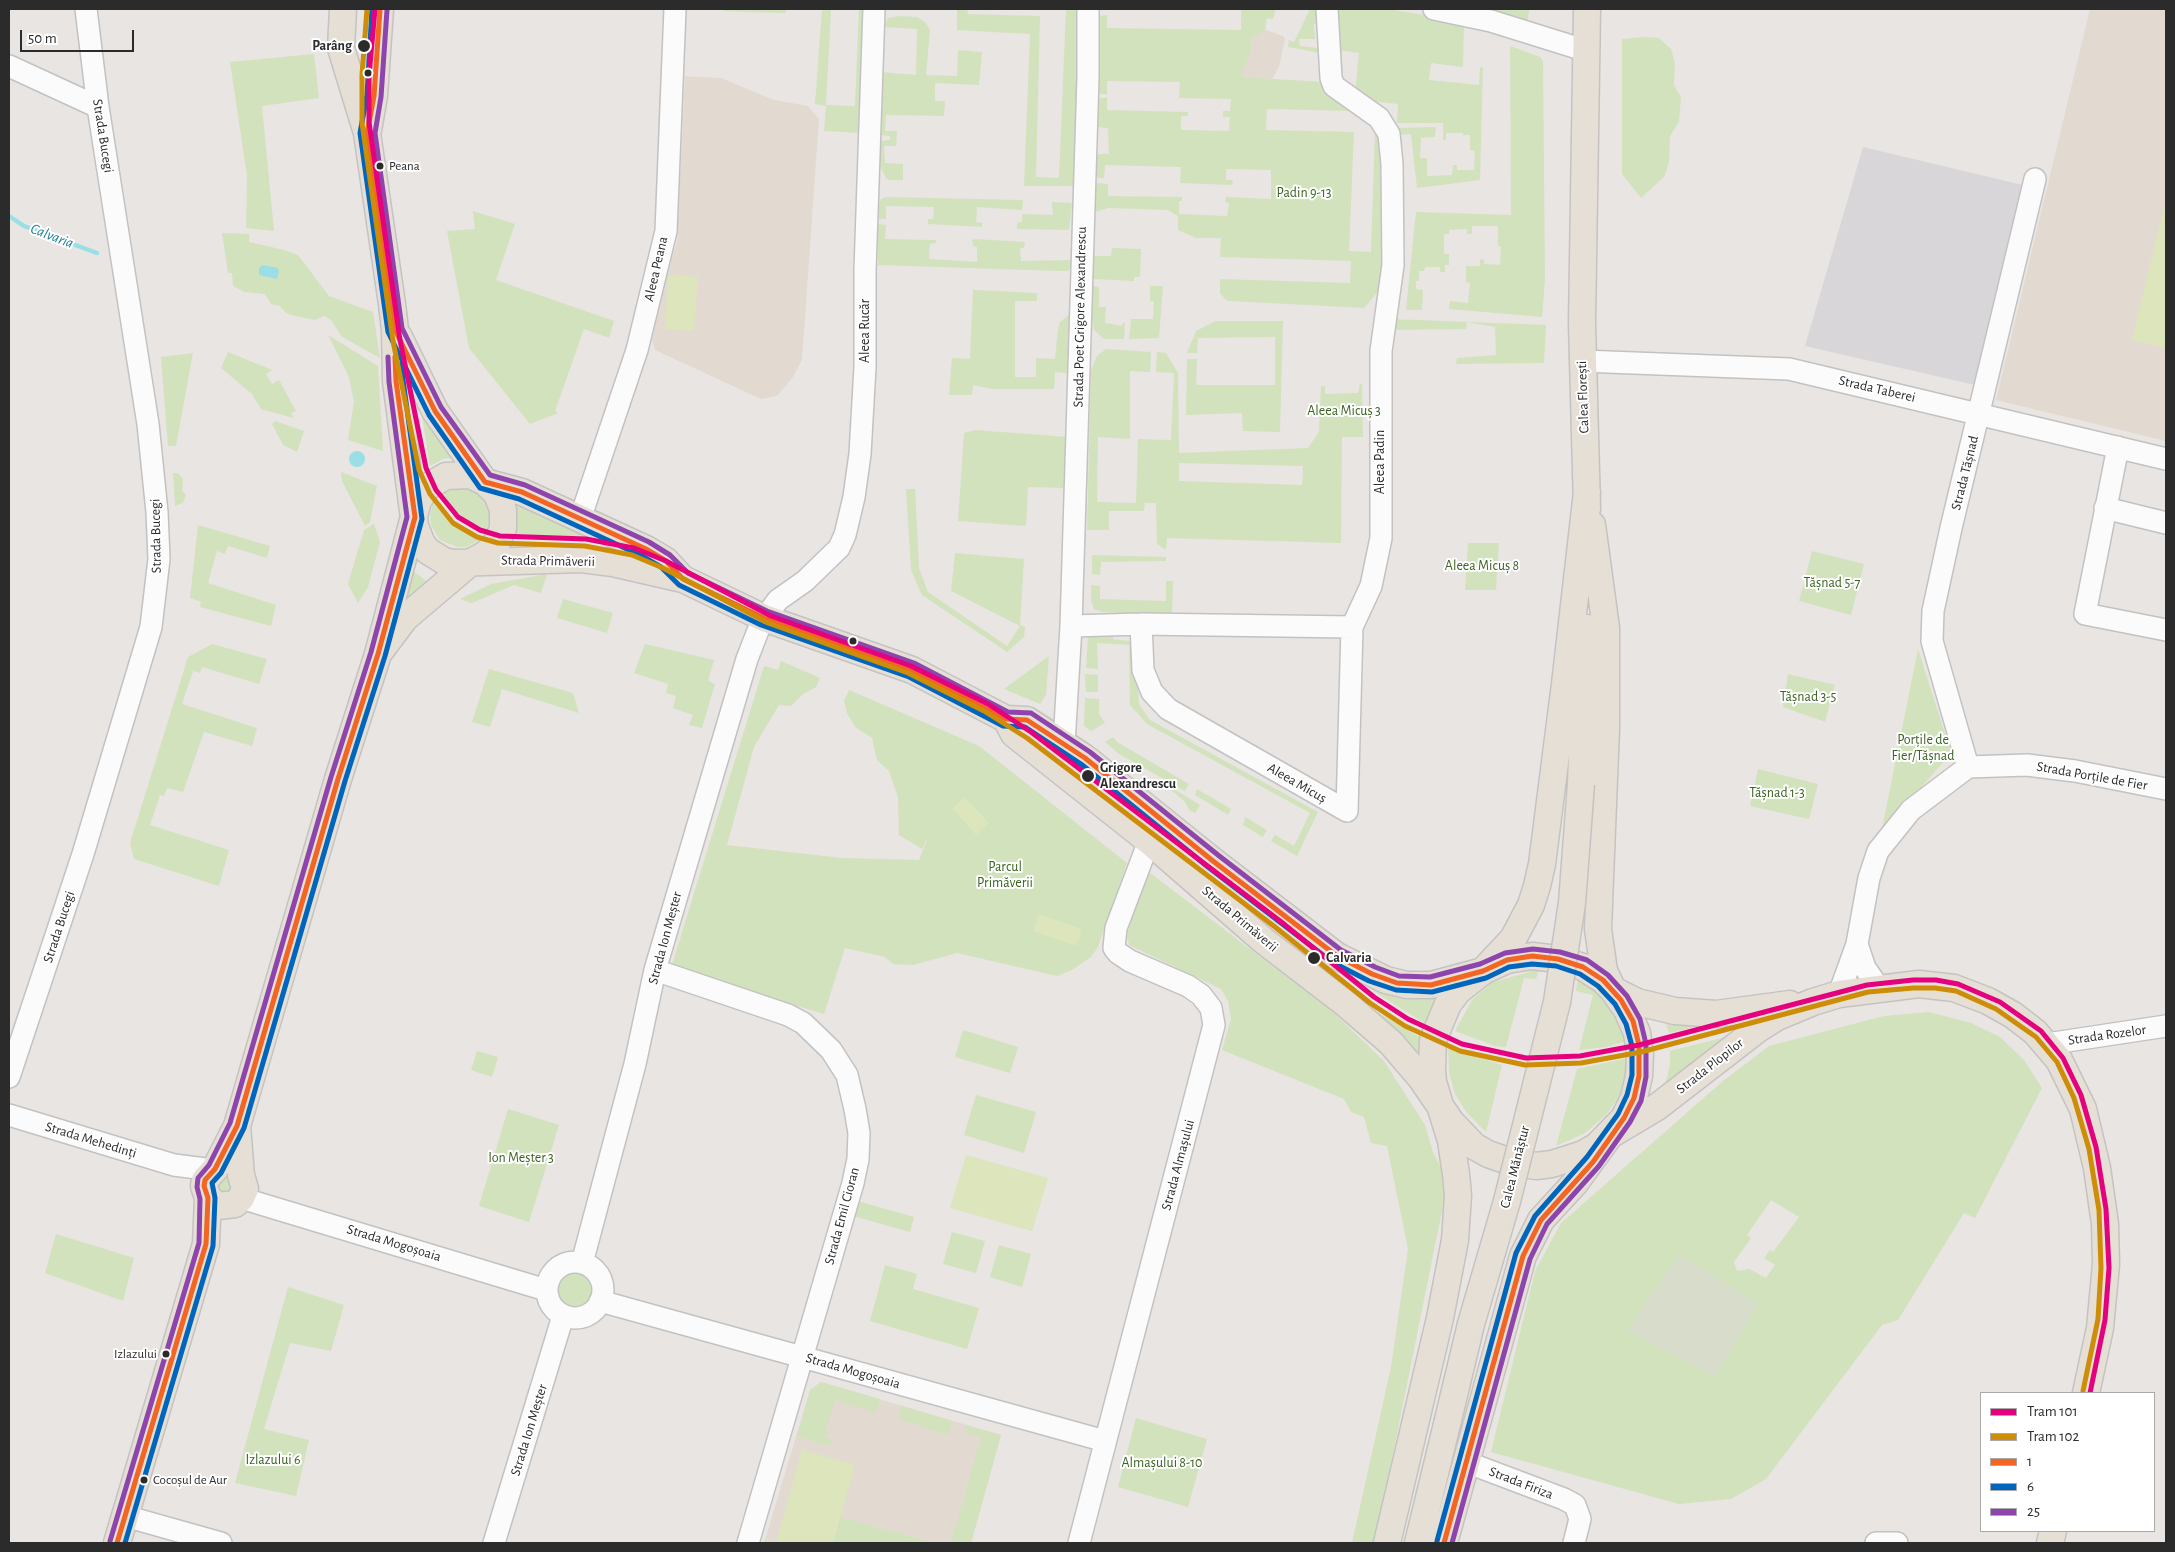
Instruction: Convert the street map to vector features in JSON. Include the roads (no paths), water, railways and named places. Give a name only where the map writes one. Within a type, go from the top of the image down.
[{"type":"main road","name":"Strada Primăverii","points":[[343,9],[341,48],[367,133],[395,330],[396,381],[415,526],[422,544],[436,556],[453,563],[582,559],[613,563],[683,579],[764,618],[912,670],[1006,719],[1026,720],[1064,744],[1128,792],[1213,861],[1336,956],[1386,980],[1418,986],[1445,983],[1507,960],[1532,956],[1558,958],[1592,973],[1613,990],[1633,1021],[1640,1054],[1639,1076],[1634,1098],[1624,1118],[1610,1135],[1583,1154],[1552,1164],[1519,1164],[1496,1157],[1474,1146],[1451,1122],[1407,1060],[1380,1034],[1346,1004],[1264,941],[1149,840],[1014,734],[1006,719]]},
{"type":"main road","name":"Strada Primăverii","points":[[367,133],[374,96],[380,9]]},
{"type":"main road","name":"Calea Florești","points":[[1581,784],[1587,637],[1587,492],[1582,361],[1587,9]]},
{"type":"main road","name":"Strada Primăverii","points":[[395,330],[436,411],[484,482],[491,487],[501,502],[503,528],[493,548],[471,562]]},
{"type":"main road","name":"Strada Primăverii","points":[[415,517],[422,494],[439,479],[462,474],[522,492],[646,549],[666,561],[683,579]]},
{"type":"main road","points":[[1483,970],[1513,939],[1522,923],[1531,905],[1542,864],[1587,492]]},
{"type":"main road","points":[[1587,492],[1606,628],[1606,729],[1598,929],[1604,971],[1613,990]]},
{"type":"main road","points":[[117,1543],[206,1244],[237,1126],[333,798],[378,654],[415,517]]},
{"type":"main road","points":[[378,654],[406,618],[471,562]]},
{"type":"main road","name":"Calea Mănăștur","points":[[1418,1543],[1471,1324],[1507,1201],[1557,1002],[1572,903],[1581,784]]},
{"type":"main road","name":"Strada Primăverii","points":[[1442,1108],[1433,1082],[1433,1040],[1448,1004],[1464,985],[1483,970]]},
{"type":"main road","name":"Strada Plopilor","points":[[1610,1135],[1657,1107],[1758,1029],[1777,1017],[1813,1002],[1839,994],[1919,984],[1954,988],[1988,1001],[2026,1024],[2047,1044],[2066,1071],[2083,1109],[2096,1160],[2103,1204],[2105,1273],[2100,1328],[2086,1392]]},
{"type":"main road","name":"Strada Plopilor","points":[[1613,990],[1637,1002],[1695,1013],[1716,1014],[1813,1002]]},
{"type":"main road","points":[[1387,1543],[1440,1318],[1455,1240],[1458,1194],[1451,1141],[1442,1108]]},
{"type":"main road","points":[[1444,1543],[1523,1256],[1541,1220],[1575,1183],[1610,1135]]},
{"type":"street","name":"Strada Bucegi","points":[[9,1077],[83,854],[151,627],[159,559],[157,512],[145,406],[98,107],[86,9]]},
{"type":"street","name":"Aleea Peana","points":[[580,518],[637,350],[666,231],[676,9]]},
{"type":"street","name":"Aleea Rucăr","points":[[764,618],[778,600],[804,581],[839,548],[845,535],[854,496],[860,454],[865,376],[865,270],[874,9]]},
{"type":"street","name":"Strada Poet Grigore Alexandrescu","points":[[1064,744],[1072,626],[1088,77],[1088,9]]},
{"type":"street","name":"Aleea Padin","points":[[1327,9],[1331,78],[1334,86],[1379,118],[1389,134],[1392,164],[1393,265],[1381,351],[1381,538],[1371,586],[1352,627]]},
{"type":"street","points":[[1434,9],[1491,21],[1584,50],[1586,69]]},
{"type":"street","points":[[9,66],[98,107]]},
{"type":"street","name":"Strada Tășnad","points":[[1968,767],[1932,641],[1933,612],[1938,583],[2035,179]]},
{"type":"street","name":"Strada Taberei","points":[[1582,361],[1789,369],[2166,459]]},
{"type":"street","points":[[2118,447],[2104,508],[2085,614],[2166,630]]},
{"type":"street","points":[[2104,508],[2166,523]]},
{"type":"street","name":"Strada Ion Meșter","points":[[582,1263],[634,1064],[655,970],[748,659],[764,618]]},
{"type":"street","points":[[1072,626],[1141,624],[1352,627]]},
{"type":"street","name":"Aleea Micuș","points":[[1141,624],[1144,670],[1152,692],[1168,709],[1347,811],[1352,627]]},
{"type":"street","name":"Strada Porțile de Fier","points":[[1968,767],[2027,765],[2075,771],[2166,789]]},
{"type":"street","points":[[1839,994],[1857,944],[1869,878],[1878,851],[1898,823],[1911,810],[1968,767]]},
{"type":"street","name":"Strada Almașului","points":[[1079,1543],[1212,1035],[1213,1015],[1207,1001],[1194,991],[1130,961],[1114,948],[1116,928],[1149,840]]},
{"type":"street","points":[[1857,944],[1865,968],[1879,988]]},
{"type":"street","name":"Strada Emil Cioran","points":[[655,970],[788,1014],[817,1034],[831,1050],[847,1075],[859,1133],[858,1159],[803,1357],[748,1543]]},
{"type":"street","name":"Strada Rozelor","points":[[2047,1044],[2166,1026]]},
{"type":"street","name":"Strada Mehedinți","points":[[9,1115],[174,1165],[222,1187]]},
{"type":"street","name":"Strada Mogoșoaia","points":[[222,1187],[546,1290]]},
{"type":"street","points":[[570,1262],[582,1263],[594,1270],[601,1282],[600,1301],[594,1311],[583,1317],[563,1316],[552,1307],[546,1290],[550,1276],[559,1267],[570,1262]]},
{"type":"street","name":"Strada Mogoșoaia","points":[[600,1301],[1105,1441]]},
{"type":"street","name":"Strada Ion Meșter","points":[[494,1543],[563,1316]]},
{"type":"street","name":"Strada Firiza","points":[[1466,1462],[1564,1499],[1575,1505],[1580,1519],[1574,1543]]},
{"type":"street","points":[[125,1516],[218,1542]]},
{"type":"water","points":[[263,265],[278,268],[277,279],[259,275],[259,268]]},
{"type":"water","points":[[354,451],[360,451],[365,456],[363,465],[354,467],[349,462],[349,456]]},
{"type":"waterway","name":"Calvaria","points":[[9,216],[24,226],[97,253]]},
{"type":"tram line","name":"102","points":[[367,9],[362,75],[362,123],[393,341],[419,470],[430,494],[453,523],[477,537],[498,543],[585,546],[632,555],[663,568],[768,623],[908,673],[984,711],[1027,738],[1275,927],[1370,1003],[1405,1026],[1460,1051],[1525,1065],[1581,1063],[1641,1052],[1868,992],[1913,988],[1935,988],[1956,991],[1996,1009],[2036,1037],[2057,1062],[2074,1098],[2089,1149],[2099,1210],[2101,1268],[2098,1319],[2083,1391]]},
{"type":"tram line","name":"101","points":[[375,9],[369,76],[369,122],[400,340],[426,468],[436,490],[458,517],[480,530],[500,536],[586,539],[634,548],[666,561],[771,616],[911,666],[988,704],[1031,732],[1280,921],[1374,997],[1408,1019],[1462,1044],[1526,1058],[1580,1056],[1639,1045],[1867,985],[1913,980],[1936,980],[1958,984],[2000,1002],[2041,1031],[2063,1058],[2081,1095],[2096,1147],[2106,1209],[2109,1268],[2105,1320],[2090,1392]]},
{"type":"place","name":"Parâng","points":[[364,46]]},
{"type":"place","name":"Peana","points":[[380,166]]},
{"type":"place","name":"Grigore Alexandrescu","points":[[1088,776]]},
{"type":"place","name":"Calvaria","points":[[1314,958]]},
{"type":"place","name":"Izlazului","points":[[166,1354]]},
{"type":"place","name":"Cocoșul de Aur","points":[[144,1480]]},
{"type":"park label","name":"Padin 9-13","points":[[1304,193]]},
{"type":"park label","name":"Aleea Micuș 3","points":[[1344,411]]},
{"type":"park label","name":"Aleea Micuș 8","points":[[1482,566]]},
{"type":"park label","name":"Tășnad 5-7","points":[[1832,583]]},
{"type":"park label","name":"Tășnad 3-5","points":[[1808,697]]},
{"type":"park label","name":"Porțile de Fier/Tășnad","points":[[1923,748]]},
{"type":"park label","name":"Tășnad 1-3","points":[[1777,793]]},
{"type":"park label","name":"Parcul Primăverii","points":[[1005,876]]},
{"type":"park label","name":"Ion Meșter 3","points":[[521,1158]]},
{"type":"park label","name":"Izlazului 6","points":[[273,1460]]},
{"type":"park label","name":"Almașului 8-10","points":[[1162,1463]]}]
